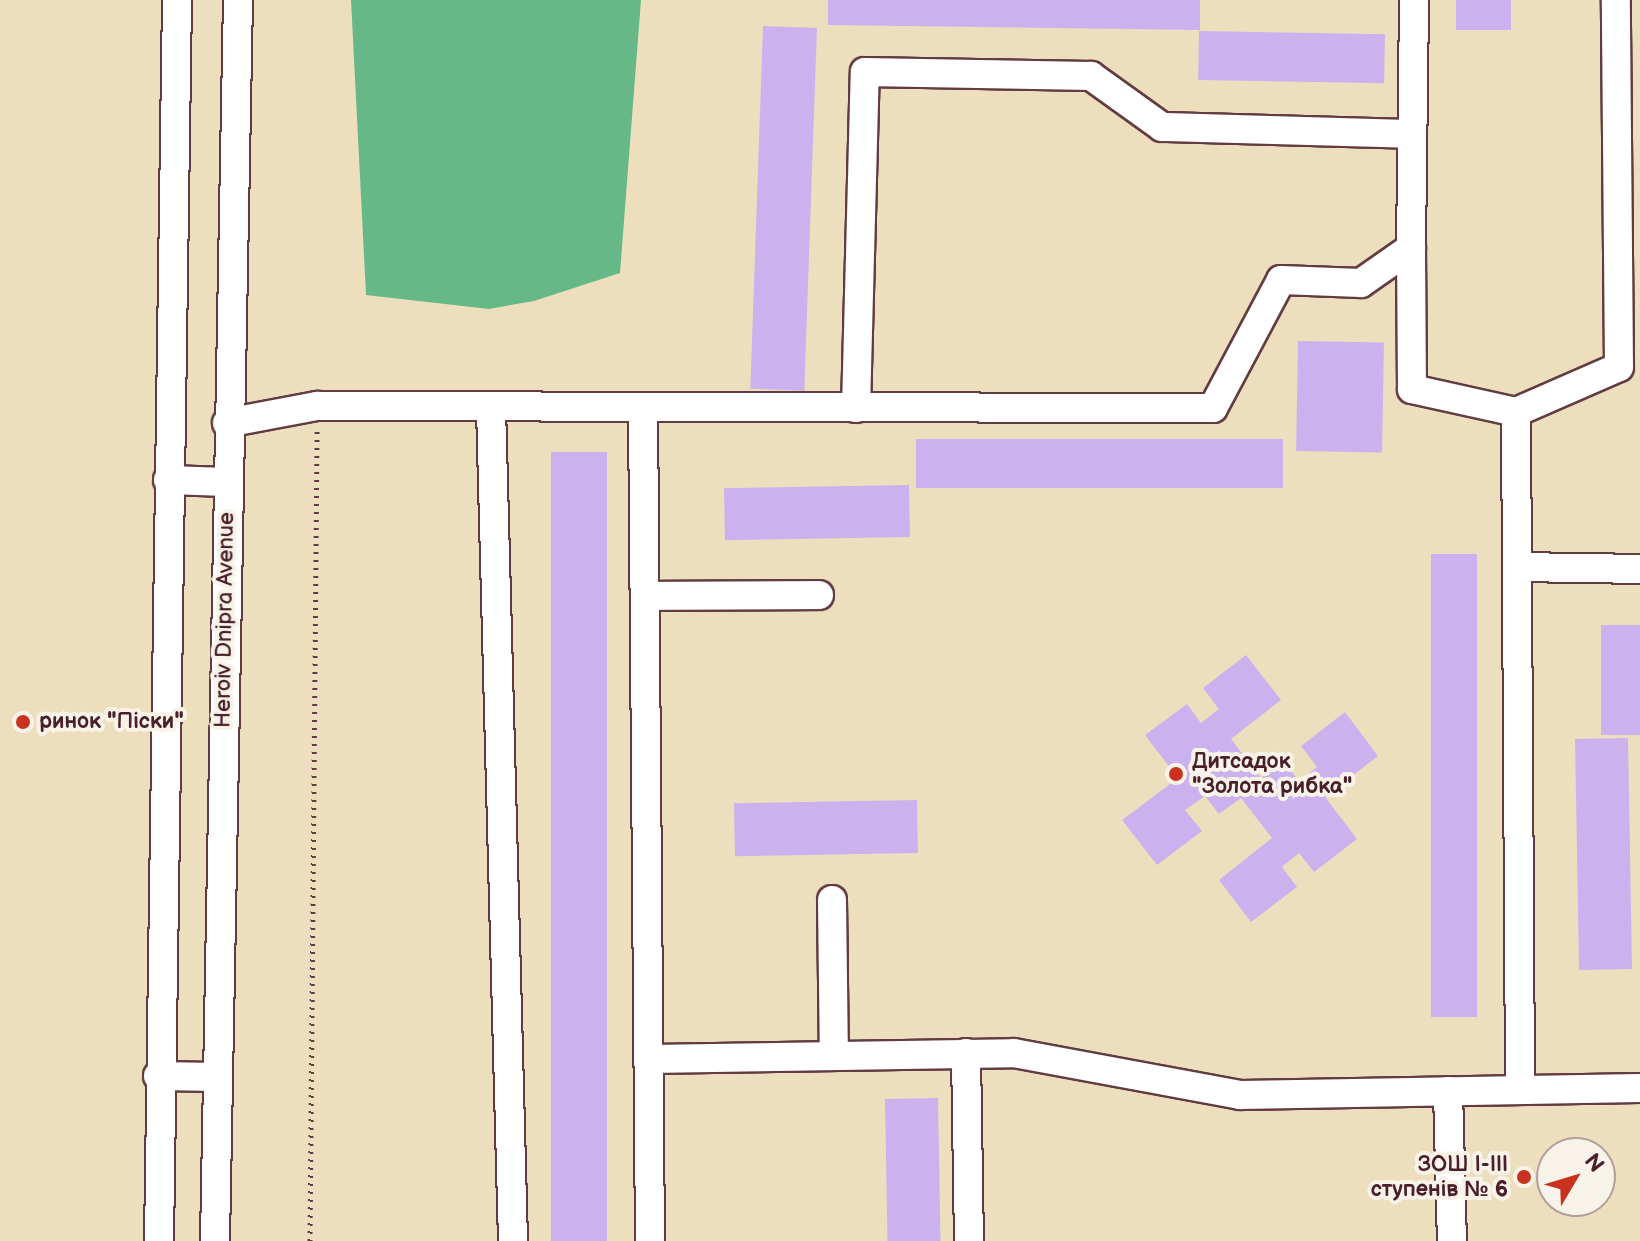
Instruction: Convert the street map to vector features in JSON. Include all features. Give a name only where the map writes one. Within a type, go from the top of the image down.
[{"type":"street","points":[[159,1241],[158,1076],[177,0]]},
{"type":"street","name":"Heroiv Dnipra Avenue","points":[[215,1241],[227,423],[238,0]]},
{"type":"street","points":[[1414,0],[1412,389],[1516,412],[1619,367],[1616,0]]},
{"type":"street","points":[[856,408],[865,72],[1091,76],[1162,127],[1412,134]]},
{"type":"street","points":[[227,423],[317,406],[1213,408],[1281,280],[1361,283],[1411,248]]},
{"type":"street","points":[[491,407],[513,1241]]},
{"type":"street","points":[[643,408],[650,1241]]},
{"type":"street","points":[[1516,412],[1520,1088]]},
{"type":"street","points":[[168,480],[227,482]]},
{"type":"street","points":[[1517,567],[1640,569]]},
{"type":"street","points":[[645,596],[819,595]]},
{"type":"street","points":[[832,900],[834,1056]]},
{"type":"street","points":[[966,1053],[969,1241]]},
{"type":"street","points":[[649,1059],[1014,1053],[1240,1095],[1640,1088]]},
{"type":"street","points":[[158,1076],[217,1077]]},
{"type":"street","points":[[1448,1091],[1452,1241]]},
{"type":"path","points":[[310,1241],[317,406]]},
{"type":"green space","points":[[351,0],[641,0],[620,273],[534,301],[489,309],[366,295]]},
{"type":"building","points":[[828,0],[1200,0],[1200,30],[828,25]]},
{"type":"building","points":[[1456,0],[1511,0],[1511,30],[1456,30]]},
{"type":"building","points":[[763,26],[817,28],[804,391],[750,389]]},
{"type":"building","points":[[1199,31],[1385,34],[1384,83],[1198,80]]},
{"type":"building","points":[[1298,341],[1384,343],[1382,452],[1296,451]]},
{"type":"building","points":[[916,439],[1283,439],[1283,488],[916,488]]},
{"type":"building","points":[[551,452],[607,452],[607,1241],[551,1241]]},
{"type":"building","points":[[909,485],[910,537],[725,540],[724,488]]},
{"type":"building","points":[[1431,554],[1477,554],[1477,1017],[1431,1017]]},
{"type":"building","points":[[1601,625],[1640,625],[1640,735],[1601,735]]},
{"type":"building","points":[[1246,655],[1281,700],[1231,739],[1261,778],[1283,760],[1299,781],[1317,767],[1301,746],[1345,712],[1378,756],[1325,797],[1357,839],[1314,872],[1299,853],[1282,867],[1297,887],[1251,922],[1219,880],[1272,838],[1241,798],[1219,814],[1205,796],[1185,810],[1202,831],[1157,865],[1122,820],[1178,778],[1145,735],[1187,704],[1201,723],[1219,709],[1203,688]]},
{"type":"building","points":[[1628,738],[1632,969],[1579,970],[1575,739]]},
{"type":"building","points":[[917,800],[918,853],[735,856],[734,803]]},
{"type":"building","points":[[938,1098],[940,1241],[887,1241],[885,1099]]},
{"type":"place","name":"ринок \"Піски\"","points":[[23,722]]},
{"type":"place","name":"Дитсадок \"Золота рибка\"","points":[[1176,774]]},
{"type":"place","name":"ЗОШ І-ІІІ ступенів № 6","points":[[1524,1177]]}]
